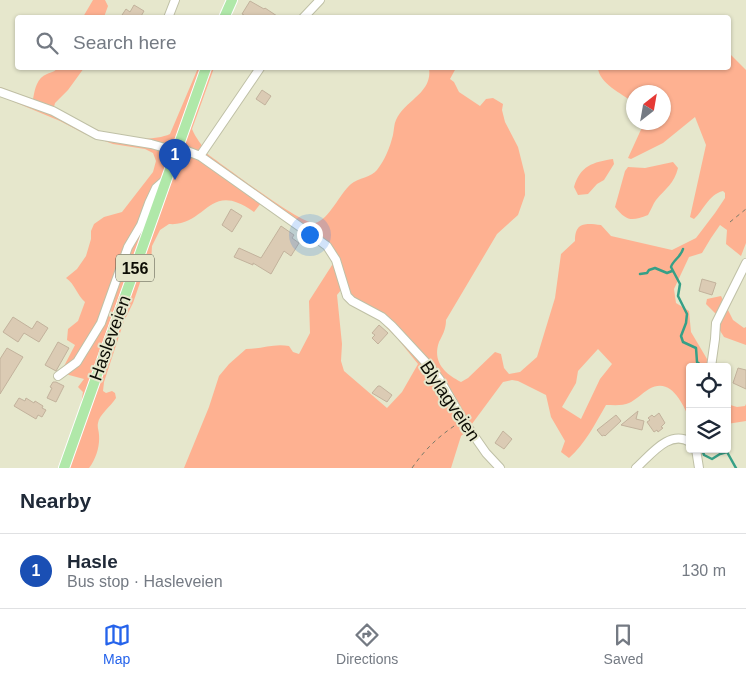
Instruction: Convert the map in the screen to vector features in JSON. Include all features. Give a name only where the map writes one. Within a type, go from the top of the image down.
[{"type":"main road","points":[[225,15],[232,0]]},
{"type":"main road","name":"Hasleveien","points":[[64,468],[205,70]]},
{"type":"street","points":[[169,15],[175,0]]},
{"type":"street","points":[[306,15],[320,0]]},
{"type":"street","points":[[200,156],[259,70]]},
{"type":"street","name":"Blylagveien","points":[[0,92],[52,111],[97,135],[177,149],[200,156],[327,246],[336,260],[347,296],[352,301],[382,317],[431,368],[463,420],[486,453],[500,468]]},
{"type":"street","points":[[58,376],[77,362],[101,323],[128,247],[141,225],[156,188],[166,179]]},
{"type":"street","points":[[712,363],[716,339],[716,323],[746,263]]},
{"type":"street","points":[[636,468],[656,449],[672,439],[686,439]]},
{"type":"street","points":[[697,453],[699,468]]},
{"type":"path","points":[[730,222],[746,209]]},
{"type":"path","points":[[412,468],[424,450],[438,437],[463,420]]},
{"type":"shaded area","points":[[93,0],[105,0],[108,6],[105,15],[84,15]]},
{"type":"shaded area","points":[[731,55],[746,70],[746,243],[741,256],[726,244],[727,230],[720,225],[702,253],[689,257],[674,289],[676,303],[689,311],[691,332],[709,363],[686,363],[686,411],[675,394],[664,386],[649,389],[627,404],[606,405],[585,440],[569,458],[561,452],[565,441],[551,417],[546,395],[518,381],[512,380],[503,382],[461,436],[451,468],[184,468],[209,407],[219,376],[229,364],[246,349],[283,345],[289,346],[293,352],[299,354],[310,333],[309,301],[334,262],[326,248],[261,203],[254,212],[239,203],[227,200],[217,202],[192,219],[182,223],[169,224],[160,230],[152,246],[151,263],[144,271],[133,303],[124,321],[104,382],[103,391],[106,393],[112,391],[115,393],[116,398],[99,420],[99,444],[96,457],[89,468],[59,468],[81,405],[83,392],[78,387],[84,379],[69,375],[62,370],[75,345],[67,340],[68,329],[78,321],[85,302],[72,283],[66,278],[77,269],[86,256],[94,224],[104,217],[122,212],[153,172],[156,161],[153,153],[145,149],[113,144],[85,134],[60,121],[0,96],[0,87],[33,99],[37,84],[44,76],[55,70],[83,70],[68,90],[55,103],[54,107],[107,134],[145,139],[170,134],[197,70],[213,70],[192,129],[206,153],[279,205],[307,221],[315,223],[330,212],[351,184],[372,174],[380,166],[390,144],[396,120],[400,113],[427,84],[429,70],[455,70],[450,79],[454,82],[459,92],[480,106],[486,99],[493,98],[503,104],[502,110],[505,122],[518,147],[525,175],[525,195],[518,215],[497,234],[446,320],[445,329],[439,342],[437,356],[441,366],[461,382],[468,378],[495,352],[501,354],[504,368],[509,374],[520,372],[537,357],[555,298],[561,254],[575,241],[575,235],[579,227],[586,224],[601,225],[611,236],[672,250],[696,238],[725,198],[723,191],[718,193],[710,199],[694,219],[690,217],[706,145],[695,117],[663,143],[631,159],[628,158],[641,130],[671,130],[671,85],[626,85],[626,98],[602,79],[598,70],[731,70]],"holes":[[[341,290],[343,297],[379,320],[397,338],[418,364],[402,392],[387,408],[344,371],[341,361],[342,344],[337,295]],[[598,349],[612,364],[600,379],[581,419],[562,407],[576,383],[578,371]]]},
{"type":"shaded area","points":[[613,159],[614,164],[604,180],[597,184],[588,194],[578,195],[574,187],[580,174],[588,166]]},
{"type":"shaded area","points":[[673,162],[678,168],[674,178],[656,200],[648,215],[630,219],[626,218],[615,207],[625,171],[628,167],[645,168]]},
{"type":"shaded area","points":[[721,296],[733,320],[744,328],[746,327],[746,345],[724,337],[719,329],[720,318],[706,304],[707,299]]},
{"type":"shaded area","points":[[746,404],[746,421],[731,423],[731,405],[737,407],[745,406]]},
{"type":"building","points":[[250,1],[276,15],[244,15],[242,14]]},
{"type":"building","points":[[134,5],[144,11],[142,15],[122,15],[126,9],[130,12]]},
{"type":"building","points":[[262,90],[271,96],[265,105],[256,99]]},
{"type":"building","points":[[231,209],[242,216],[232,232],[222,225]]},
{"type":"building","points":[[281,226],[294,235],[292,238],[299,243],[291,256],[284,251],[271,274],[253,263],[253,265],[234,257],[239,248],[261,258]]},
{"type":"building","points":[[702,279],[716,283],[712,295],[699,291]]},
{"type":"building","points":[[13,317],[32,329],[37,321],[48,328],[39,342],[24,333],[18,342],[3,332]]},
{"type":"building","points":[[379,325],[388,333],[378,344],[372,338],[375,335],[372,333]]},
{"type":"building","points":[[58,342],[69,348],[56,371],[45,365]]},
{"type":"building","points":[[7,348],[23,357],[0,394],[0,359]]},
{"type":"building","points":[[738,368],[746,370],[746,389],[733,383]]},
{"type":"building","points":[[53,382],[64,386],[56,402],[47,398]]},
{"type":"building","points":[[378,386],[392,395],[387,402],[372,393]]},
{"type":"building","points":[[19,398],[25,401],[26,398],[34,403],[35,401],[43,406],[42,408],[46,410],[42,417],[38,415],[36,419],[14,406]]},
{"type":"building","points":[[638,411],[636,419],[644,421],[642,430],[621,425]]},
{"type":"building","points":[[659,413],[665,423],[661,427],[663,428],[658,432],[657,430],[654,432],[647,422],[650,420],[648,418],[652,415],[654,417]]},
{"type":"building","points":[[616,415],[621,421],[605,436],[602,436],[597,430]]},
{"type":"building","points":[[503,431],[512,439],[504,449],[495,443]]},
{"type":"waterway","points":[[683,249],[671,267],[680,284],[678,296],[687,314],[681,336],[683,342],[696,348],[698,363]]},
{"type":"waterway","points":[[640,274],[647,273],[655,268],[667,273],[672,271]]},
{"type":"waterway","points":[[703,453],[712,459],[724,453]]},
{"type":"waterway","points":[[728,453],[736,468]]},
{"type":"place","name":"Hasle","points":[[175,180]]}]
